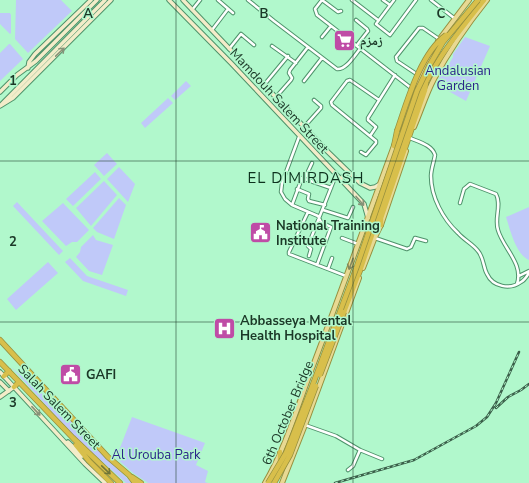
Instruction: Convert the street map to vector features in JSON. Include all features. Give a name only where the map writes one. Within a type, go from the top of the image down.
[{"type":"highway","name":"6th October Bridge","points":[[266,483],[286,453],[313,384],[357,266],[417,91],[435,55],[449,33],[478,0]]},
{"type":"highway","name":"6th October Bridge","points":[[274,483],[290,454],[355,282],[416,104],[426,80],[448,46],[484,0]]},
{"type":"highway","points":[[394,146],[397,131],[413,84],[422,64],[441,39],[449,33]]},
{"type":"highway","points":[[381,225],[381,218],[386,203],[426,90],[426,80]]},
{"type":"highway","name":"Salah Salem Street","points":[[0,340],[108,457],[129,475],[135,483]]},
{"type":"highway","name":"Salah Salem Street","points":[[0,362],[73,438],[120,483]]},
{"type":"highway","points":[[2,374],[9,371]]},
{"type":"highway","points":[[14,387],[19,382]]},
{"type":"highway","points":[[73,438],[89,461],[111,483]]},
{"type":"highway","points":[[277,483],[280,470],[280,452]]},
{"type":"highway","points":[[129,475],[141,483]]},
{"type":"main road","points":[[28,68],[29,62],[35,54],[90,0]]},
{"type":"main road","points":[[0,92],[17,75],[36,61],[98,0]]},
{"type":"main road","points":[[0,106],[13,98],[62,50],[106,1],[111,0]]},
{"type":"main road","name":"Mamdouh Salem Street","points":[[169,0],[231,63],[299,137],[364,204],[368,220]]},
{"type":"main road","name":"Mamdouh Salem Street","points":[[183,0],[275,98],[348,172],[367,188],[372,188],[380,184]]},
{"type":"main road","points":[[282,483],[375,237],[381,225],[410,138],[428,93],[440,68],[462,33],[487,0]]},
{"type":"main road","points":[[266,483],[280,452],[368,220],[414,90],[439,39],[468,2]]},
{"type":"main road","points":[[199,31],[205,24]]},
{"type":"main road","points":[[231,63],[236,56]]},
{"type":"main road","points":[[340,179],[348,172]]},
{"type":"main road","points":[[325,334],[330,341],[336,341]]},
{"type":"main road","points":[[2,374],[0,382],[9,391]]},
{"type":"main road","name":"Salah Salem Street","points":[[2,374],[105,483]]},
{"type":"main road","points":[[0,397],[14,387]]},
{"type":"main road","points":[[300,400],[304,397],[309,397],[312,400],[312,406]]},
{"type":"main road","points":[[60,437],[67,441],[89,461]]},
{"type":"street","points":[[192,10],[200,0]]},
{"type":"street","points":[[218,0],[233,13]]},
{"type":"street","points":[[248,0],[274,22],[339,70],[345,67],[360,49]]},
{"type":"street","points":[[341,11],[338,12],[322,0],[315,12],[360,49],[414,90]]},
{"type":"street","points":[[352,0],[378,20]]},
{"type":"street","points":[[383,0],[390,5]]},
{"type":"street","points":[[394,0],[378,20],[376,25],[390,35],[416,0]]},
{"type":"street","points":[[431,0],[454,18]]},
{"type":"street","points":[[462,0],[468,2]]},
{"type":"street","points":[[211,30],[228,9]]},
{"type":"street","points":[[356,20],[368,31],[357,46]]},
{"type":"street","points":[[322,37],[331,26]]},
{"type":"street","points":[[420,76],[397,62],[396,57],[419,28],[423,28],[439,39]]},
{"type":"street","points":[[229,49],[241,34],[254,45]]},
{"type":"street","points":[[272,46],[296,62]]},
{"type":"street","points":[[275,98],[291,80],[289,72],[308,47]]},
{"type":"street","points":[[264,85],[288,56]]},
{"type":"street","points":[[304,81],[322,58]]},
{"type":"street","points":[[370,136],[376,127],[367,119],[395,75]]},
{"type":"street","points":[[361,152],[366,155],[376,143],[376,140],[332,105],[331,102],[347,81],[350,80],[379,100]]},
{"type":"street","points":[[304,127],[321,108],[320,105],[314,100]]},
{"type":"street","points":[[299,137],[281,188],[283,196],[292,205],[318,216],[321,222],[331,227],[317,265]]},
{"type":"street","points":[[410,138],[428,147],[434,152],[432,184],[436,202],[446,219],[458,234],[478,251],[483,258],[487,273],[491,279],[497,284],[504,286],[516,284],[521,282],[529,272]]},
{"type":"street","points":[[292,205],[302,178],[305,178],[312,163]]},
{"type":"street","points":[[308,256],[311,249],[308,246],[336,174]]},
{"type":"street","points":[[305,178],[331,188]]},
{"type":"street","points":[[460,203],[464,189],[470,184],[496,194],[499,201],[497,218],[498,229],[516,264],[519,276],[516,284]]},
{"type":"street","points":[[297,189],[309,194],[309,201],[325,205]]},
{"type":"street","points":[[323,210],[348,218],[353,206]]},
{"type":"street","points":[[308,212],[289,253],[290,255],[346,276]]},
{"type":"street","points":[[375,237],[407,249],[411,248],[415,238],[426,241]]},
{"type":"street","points":[[342,238],[358,244]]},
{"type":"street","points":[[328,269],[332,258]]},
{"type":"street","points":[[519,276],[529,272]]},
{"type":"street","points":[[305,425],[336,436],[360,450],[382,459]]},
{"type":"street","points":[[348,470],[353,466],[360,450]]},
{"type":"green space","points":[[16,0],[61,0],[72,11],[28,53],[15,39]]},
{"type":"green space","points":[[0,13],[10,13],[11,15],[10,34],[0,24]]},
{"type":"green space","name":"Andalusian Garden","points":[[465,37],[490,46],[466,101],[436,84],[446,65],[449,64],[453,54]]},
{"type":"green space","points":[[9,44],[23,59],[0,81],[0,53]]},
{"type":"green space","points":[[186,81],[191,86],[175,100],[171,96]]},
{"type":"green space","points":[[168,98],[173,103],[145,128],[141,123]]},
{"type":"green space","points":[[107,153],[117,164],[104,176],[94,165]]},
{"type":"green space","points":[[119,167],[135,184],[128,202],[107,179]]},
{"type":"green space","points":[[95,172],[101,179],[73,206],[66,199]]},
{"type":"green space","points":[[104,181],[117,195],[91,226],[76,208]]},
{"type":"green space","points":[[119,198],[126,205],[114,239],[97,232],[93,228]]},
{"type":"green space","points":[[17,202],[63,251],[59,255],[13,206]]},
{"type":"green space","points":[[63,203],[89,230],[77,242],[72,242],[66,246],[42,221]]},
{"type":"green space","points":[[529,207],[529,260],[520,253],[506,217]]},
{"type":"green space","points":[[93,235],[96,240],[113,245],[102,275],[89,271],[76,257],[80,252],[81,247]]},
{"type":"green space","points":[[70,258],[87,276],[128,290],[126,296],[83,281],[65,262]]},
{"type":"green space","points":[[48,262],[58,273],[16,310],[7,299]]},
{"type":"green space","points":[[11,367],[53,403],[132,483],[126,483],[76,438]]},
{"type":"green space","name":"Al Urouba Park","points":[[132,417],[205,443],[196,465],[208,471],[205,482],[208,483],[148,483],[133,473],[116,458]]},
{"type":"railway","points":[[335,483],[414,460],[476,426],[487,417],[496,403],[519,352]]},
{"type":"railway","points":[[496,408],[508,397],[529,384]]},
{"type":"place","name":"زمزم","points":[[344,41]]},
{"type":"place","name":"National Training Institute","points":[[260,233]]},
{"type":"place","name":"Abbasseya Mental Health Hospital","points":[[224,328]]},
{"type":"place","name":"GAFI","points":[[70,375]]},
{"type":"district","name":"EL DIMIRDASH","points":[[306,178]]}]
